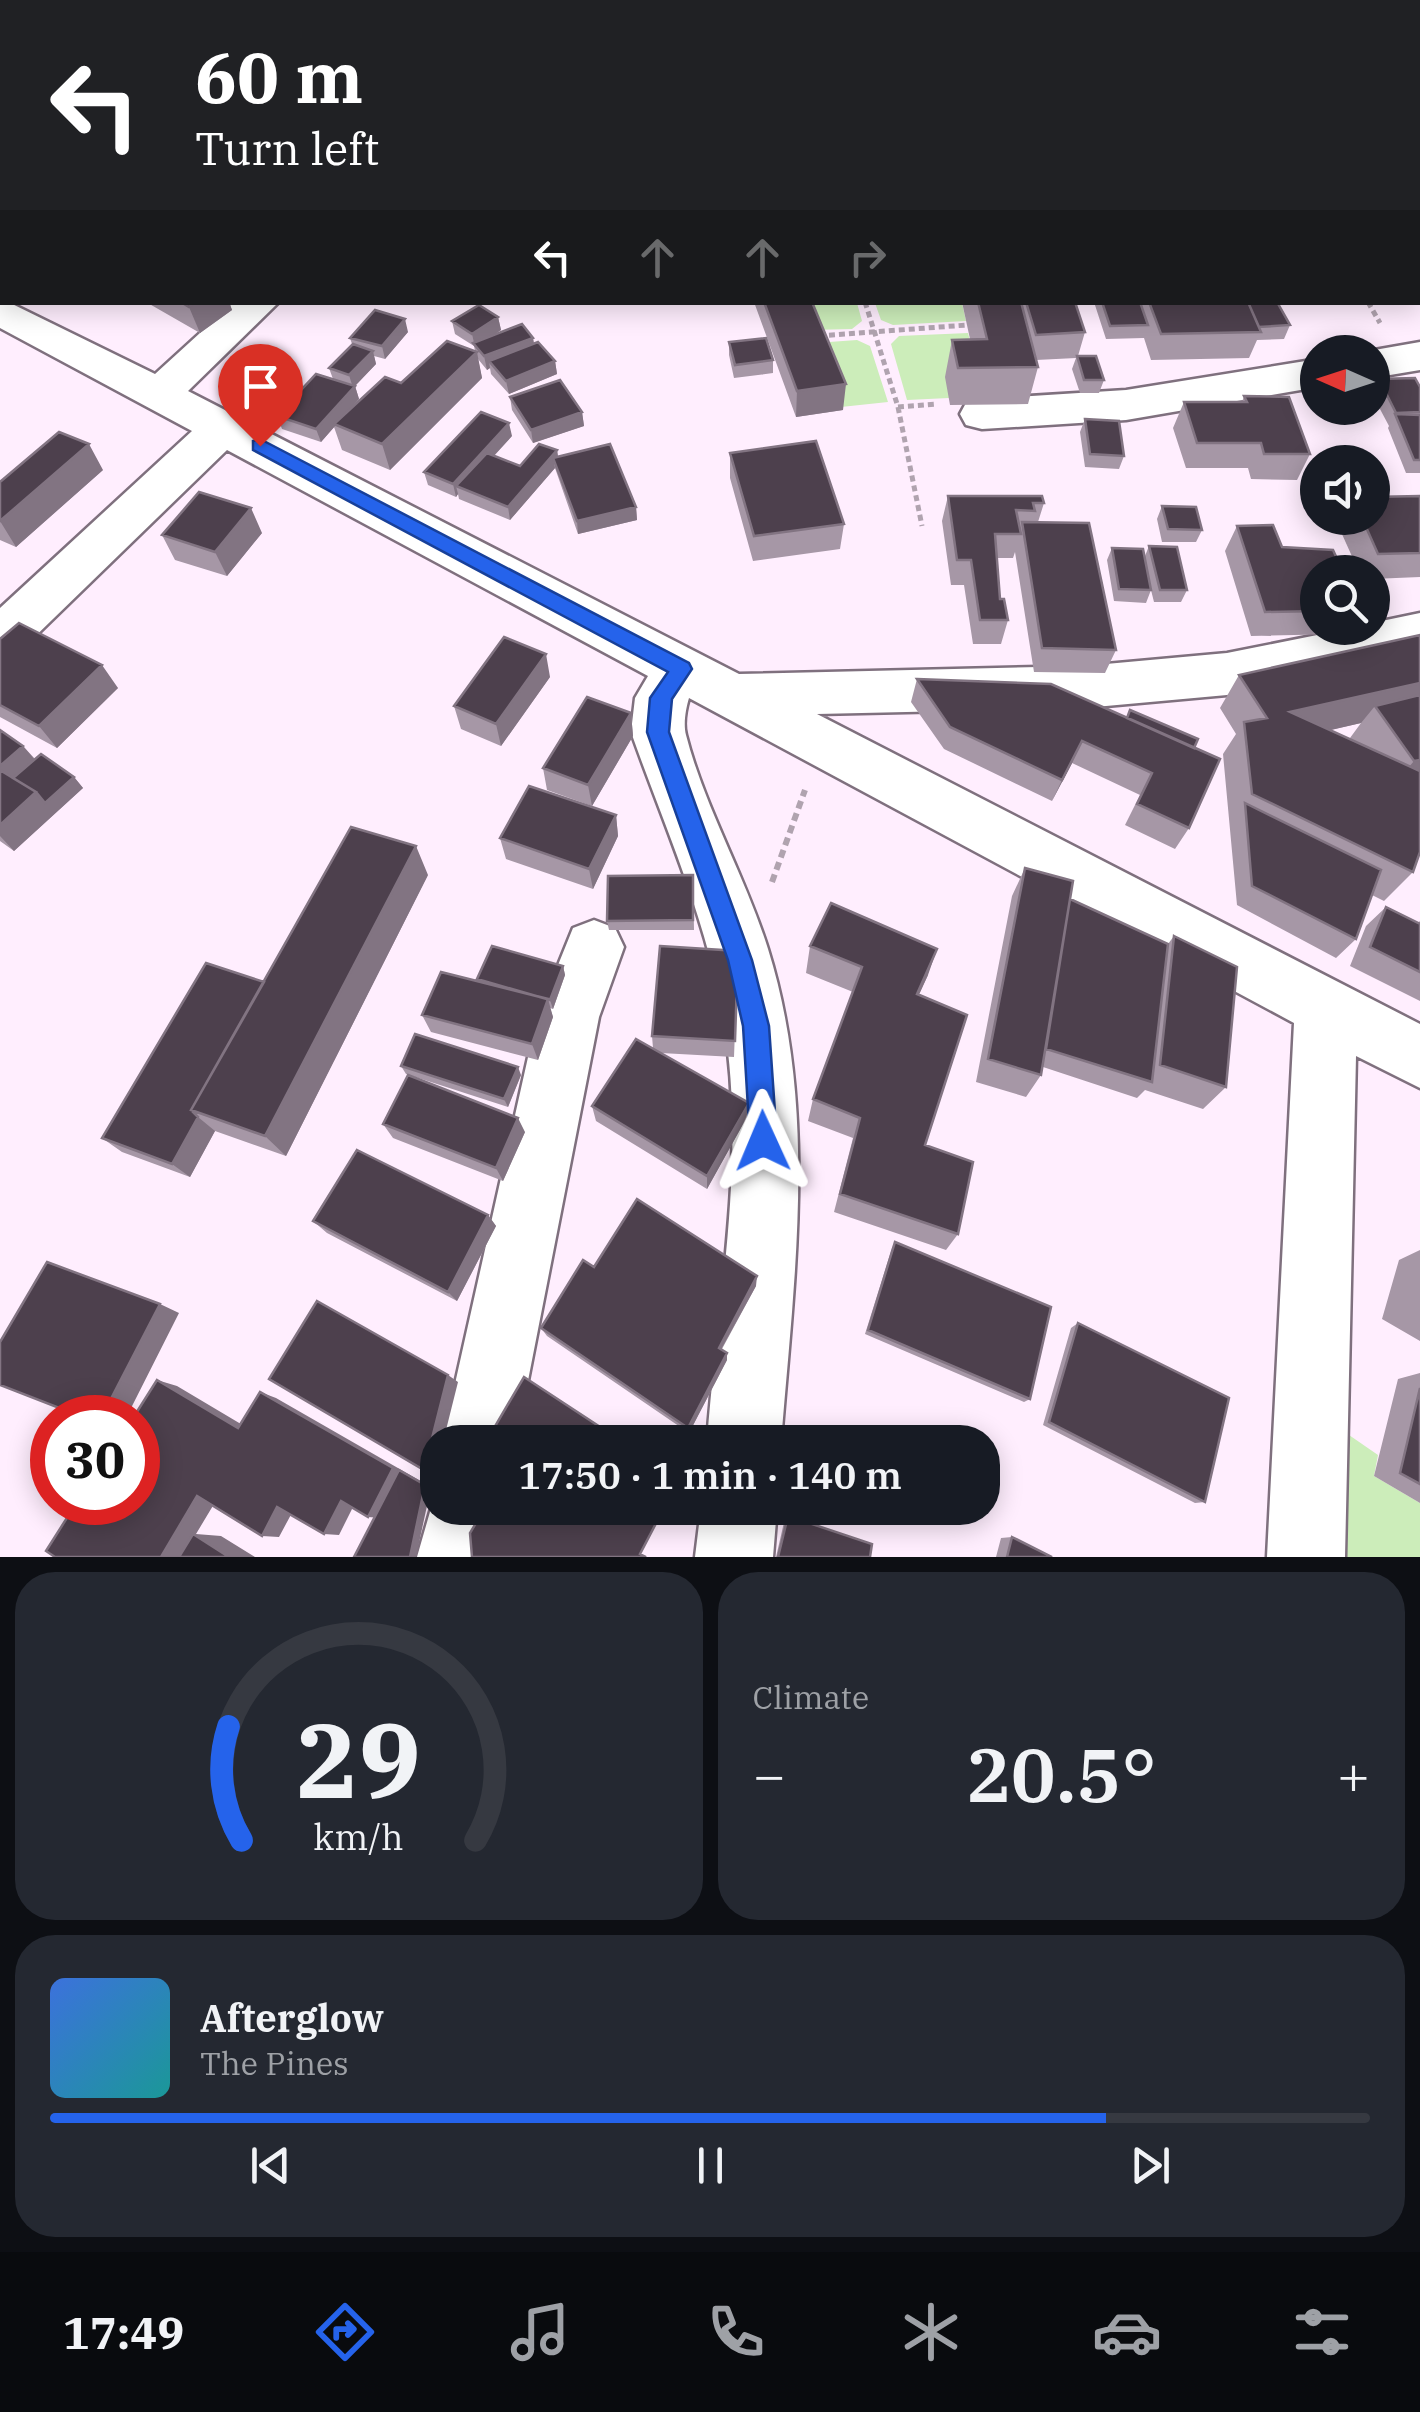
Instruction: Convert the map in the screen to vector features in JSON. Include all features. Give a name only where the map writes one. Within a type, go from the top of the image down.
[{"type":"street","points":[[160,393],[256,305]]},
{"type":"street","points":[[13,334],[160,393],[1420,1056]]},
{"type":"street","points":[[982,414],[1126,405],[1300,376]]},
{"type":"street","points":[[0,639],[224,427]]},
{"type":"street","points":[[745,1425],[763,1220],[763,1102],[756,1026],[740,960],[658,732],[661,698],[706,682],[1084,688],[1227,674],[1420,634]]},
{"type":"street","points":[[483,1425],[568,1016],[594,947]]},
{"type":"street","points":[[1306,1557],[1326,1007]]},
{"type":"street","points":[[456,1557],[463,1525]]},
{"type":"street","points":[[734,1557],[737,1525]]},
{"type":"path","points":[[866,305],[898,407],[922,526]]},
{"type":"path","points":[[813,337],[967,326]]},
{"type":"path","points":[[898,407],[937,404],[952,413],[982,414]]},
{"type":"green space","points":[[800,305],[858,305],[862,321],[852,329],[811,330]]},
{"type":"green space","points":[[876,305],[962,305],[966,321],[893,325],[881,320]]},
{"type":"green space","points":[[968,333],[979,376],[949,398],[907,400],[891,344],[899,336]]},
{"type":"green space","points":[[857,340],[870,346],[888,402],[841,407],[815,343]]},
{"type":"green space","points":[[1349,1435],[1378,1455],[1374,1476],[1420,1503],[1420,1557],[1325,1557],[1332,1437]]},
{"type":"building","points":[[479,305],[498,317],[472,334],[452,321]]},
{"type":"building","points":[[765,305],[813,305],[846,384],[797,391]]},
{"type":"building","points":[[979,305],[1022,305],[1038,367],[958,368],[952,340],[987,339]]},
{"type":"building","points":[[1027,305],[1076,305],[1085,332],[1036,335]]},
{"type":"building","points":[[1103,305],[1141,305],[1148,325],[1110,326]]},
{"type":"building","points":[[1150,305],[1249,305],[1261,332],[1161,334]]},
{"type":"building","points":[[1249,305],[1279,305],[1290,325],[1259,327]]},
{"type":"building","points":[[375,310],[405,319],[382,346],[350,338]]},
{"type":"building","points":[[522,324],[533,338],[484,356],[473,343]]},
{"type":"building","points":[[766,338],[773,360],[735,365],[729,342]]},
{"type":"building","points":[[447,341],[477,352],[382,444],[334,424],[385,377],[401,383]]},
{"type":"building","points":[[538,342],[555,361],[506,381],[489,361]]},
{"type":"building","points":[[353,344],[373,351],[349,375],[329,368]]},
{"type":"building","points":[[1077,356],[1096,356],[1104,380],[1084,380]]},
{"type":"building","points":[[316,374],[355,386],[316,429],[277,416]]},
{"type":"building","points":[[1415,378],[1420,387],[1420,412],[1396,413],[1390,401],[1390,379]]},
{"type":"building","points":[[560,380],[582,412],[531,430],[510,397]]},
{"type":"building","points":[[1244,396],[1289,397],[1307,445],[1300,445],[1300,454],[1264,454],[1261,443],[1197,443],[1184,402],[1247,402]]},
{"type":"building","points":[[481,412],[509,423],[453,484],[424,472]]},
{"type":"building","points":[[1395,414],[1420,415],[1420,460],[1414,460]]},
{"type":"building","points":[[1085,419],[1119,421],[1124,456],[1090,454]]},
{"type":"building","points":[[59,432],[89,444],[0,521],[0,482]]},
{"type":"building","points":[[816,441],[844,524],[754,536],[730,453]]},
{"type":"building","points":[[539,444],[557,450],[508,507],[456,486],[487,453],[520,466]]},
{"type":"building","points":[[610,444],[636,507],[577,521],[553,458]]},
{"type":"building","points":[[199,492],[251,508],[215,552],[162,535]]},
{"type":"building","points":[[948,496],[1042,496],[1044,503],[1033,503],[1035,511],[1016,510],[1021,534],[995,534],[1000,599],[1004,599],[1008,620],[980,620],[971,560],[957,560]]},
{"type":"building","points":[[1420,496],[1420,553],[1378,554],[1370,535],[1390,535],[1390,497]]},
{"type":"building","points":[[1162,506],[1196,507],[1202,530],[1168,529]]},
{"type":"building","points":[[1022,522],[1089,523],[1116,650],[1042,648]]},
{"type":"building","points":[[1273,525],[1282,547],[1333,550],[1335,555],[1300,555],[1300,611],[1265,612],[1237,526]]},
{"type":"building","points":[[1149,546],[1177,547],[1187,590],[1160,590]]},
{"type":"building","points":[[1112,548],[1143,549],[1151,590],[1119,589]]},
{"type":"building","points":[[19,623],[102,665],[39,726],[0,705],[0,639]]},
{"type":"building","points":[[1420,635],[1420,683],[1290,712],[1420,771],[1420,852],[1413,872],[1252,794],[1244,722],[1267,718],[1239,675],[1390,645],[1390,642]]},
{"type":"building","points":[[504,637],[546,654],[496,724],[454,706]]},
{"type":"building","points":[[917,679],[1051,684],[1220,759],[1189,828],[1137,804],[1152,773],[1082,741],[1062,780],[950,727]]},
{"type":"building","points":[[1420,695],[1420,760],[1414,761],[1375,706]]},
{"type":"building","points":[[587,697],[631,713],[588,785],[543,768]]},
{"type":"building","points":[[1130,710],[1198,739],[1194,748],[1127,718]]},
{"type":"building","points":[[0,730],[23,746],[0,766]]},
{"type":"building","points":[[41,754],[74,777],[45,803],[36,792],[13,778]]},
{"type":"building","points":[[0,770],[36,792],[0,825]]},
{"type":"building","points":[[529,786],[616,815],[589,869],[500,838]]},
{"type":"building","points":[[1245,803],[1381,870],[1356,939],[1252,886]]},
{"type":"building","points":[[351,827],[416,846],[265,1136],[191,1110]]},
{"type":"building","points":[[1025,868],[1073,881],[1041,1075],[988,1059]]},
{"type":"building","points":[[693,875],[693,920],[607,921],[608,876]]},
{"type":"building","points":[[1070,899],[1168,944],[1152,1082],[1046,1049]]},
{"type":"building","points":[[831,903],[937,949],[917,994],[967,1015],[925,1145],[973,1162],[958,1234],[840,1194],[860,1118],[813,1099],[862,967],[810,946]]},
{"type":"building","points":[[1386,907],[1420,924],[1420,972],[1370,947]]},
{"type":"building","points":[[1174,936],[1237,967],[1226,1087],[1160,1065]]},
{"type":"building","points":[[492,946],[563,966],[550,1000],[477,979]]},
{"type":"building","points":[[660,946],[738,951],[735,1041],[652,1036]]},
{"type":"building","points":[[206,963],[264,982],[191,1110],[198,1117],[172,1164],[102,1138]]},
{"type":"building","points":[[441,972],[548,999],[532,1044],[422,1015]]},
{"type":"building","points":[[415,1034],[518,1067],[504,1099],[401,1066]]},
{"type":"building","points":[[636,1039],[749,1103],[707,1176],[592,1106]]},
{"type":"building","points":[[408,1075],[518,1118],[496,1168],[383,1124]]},
{"type":"building","points":[[357,1150],[488,1215],[448,1292],[313,1221]]},
{"type":"building","points":[[637,1199],[757,1276],[719,1348],[727,1353],[690,1425],[684,1425],[541,1328],[583,1260],[594,1267]]},
{"type":"building","points":[[895,1242],[1051,1307],[1030,1399],[868,1330]]},
{"type":"building","points":[[47,1262],[160,1304],[113,1395],[30,1397],[0,1385],[0,1342]]},
{"type":"building","points":[[317,1301],[448,1375],[435,1425],[420,1425],[420,1468],[269,1379]]},
{"type":"building","points":[[1078,1323],[1229,1398],[1205,1502],[1049,1422]]},
{"type":"building","points":[[524,1377],[597,1425],[496,1425]]},
{"type":"building","points":[[157,1380],[238,1428],[260,1392],[393,1468],[368,1517],[341,1501],[324,1534],[277,1507],[262,1536],[197,1496],[161,1557],[55,1557],[46,1551],[62,1525],[160,1525],[160,1395],[148,1395]]},
{"type":"building","points":[[1420,1388],[1420,1484],[1400,1473]]},
{"type":"building","points":[[399,1470],[420,1482],[420,1509],[410,1557],[354,1557]]},
{"type":"building","points":[[475,1525],[655,1525],[640,1554],[646,1557],[472,1557],[470,1533]]},
{"type":"building","points":[[786,1525],[815,1525],[872,1544],[870,1557],[778,1557]]},
{"type":"building","points":[[193,1534],[229,1557],[179,1557]]},
{"type":"building","points":[[1012,1537],[1052,1557],[1007,1557]]},
{"type":"route","points":[[260,446],[681,669],[661,698],[658,732],[740,960],[756,1026],[763,1141]]}]
